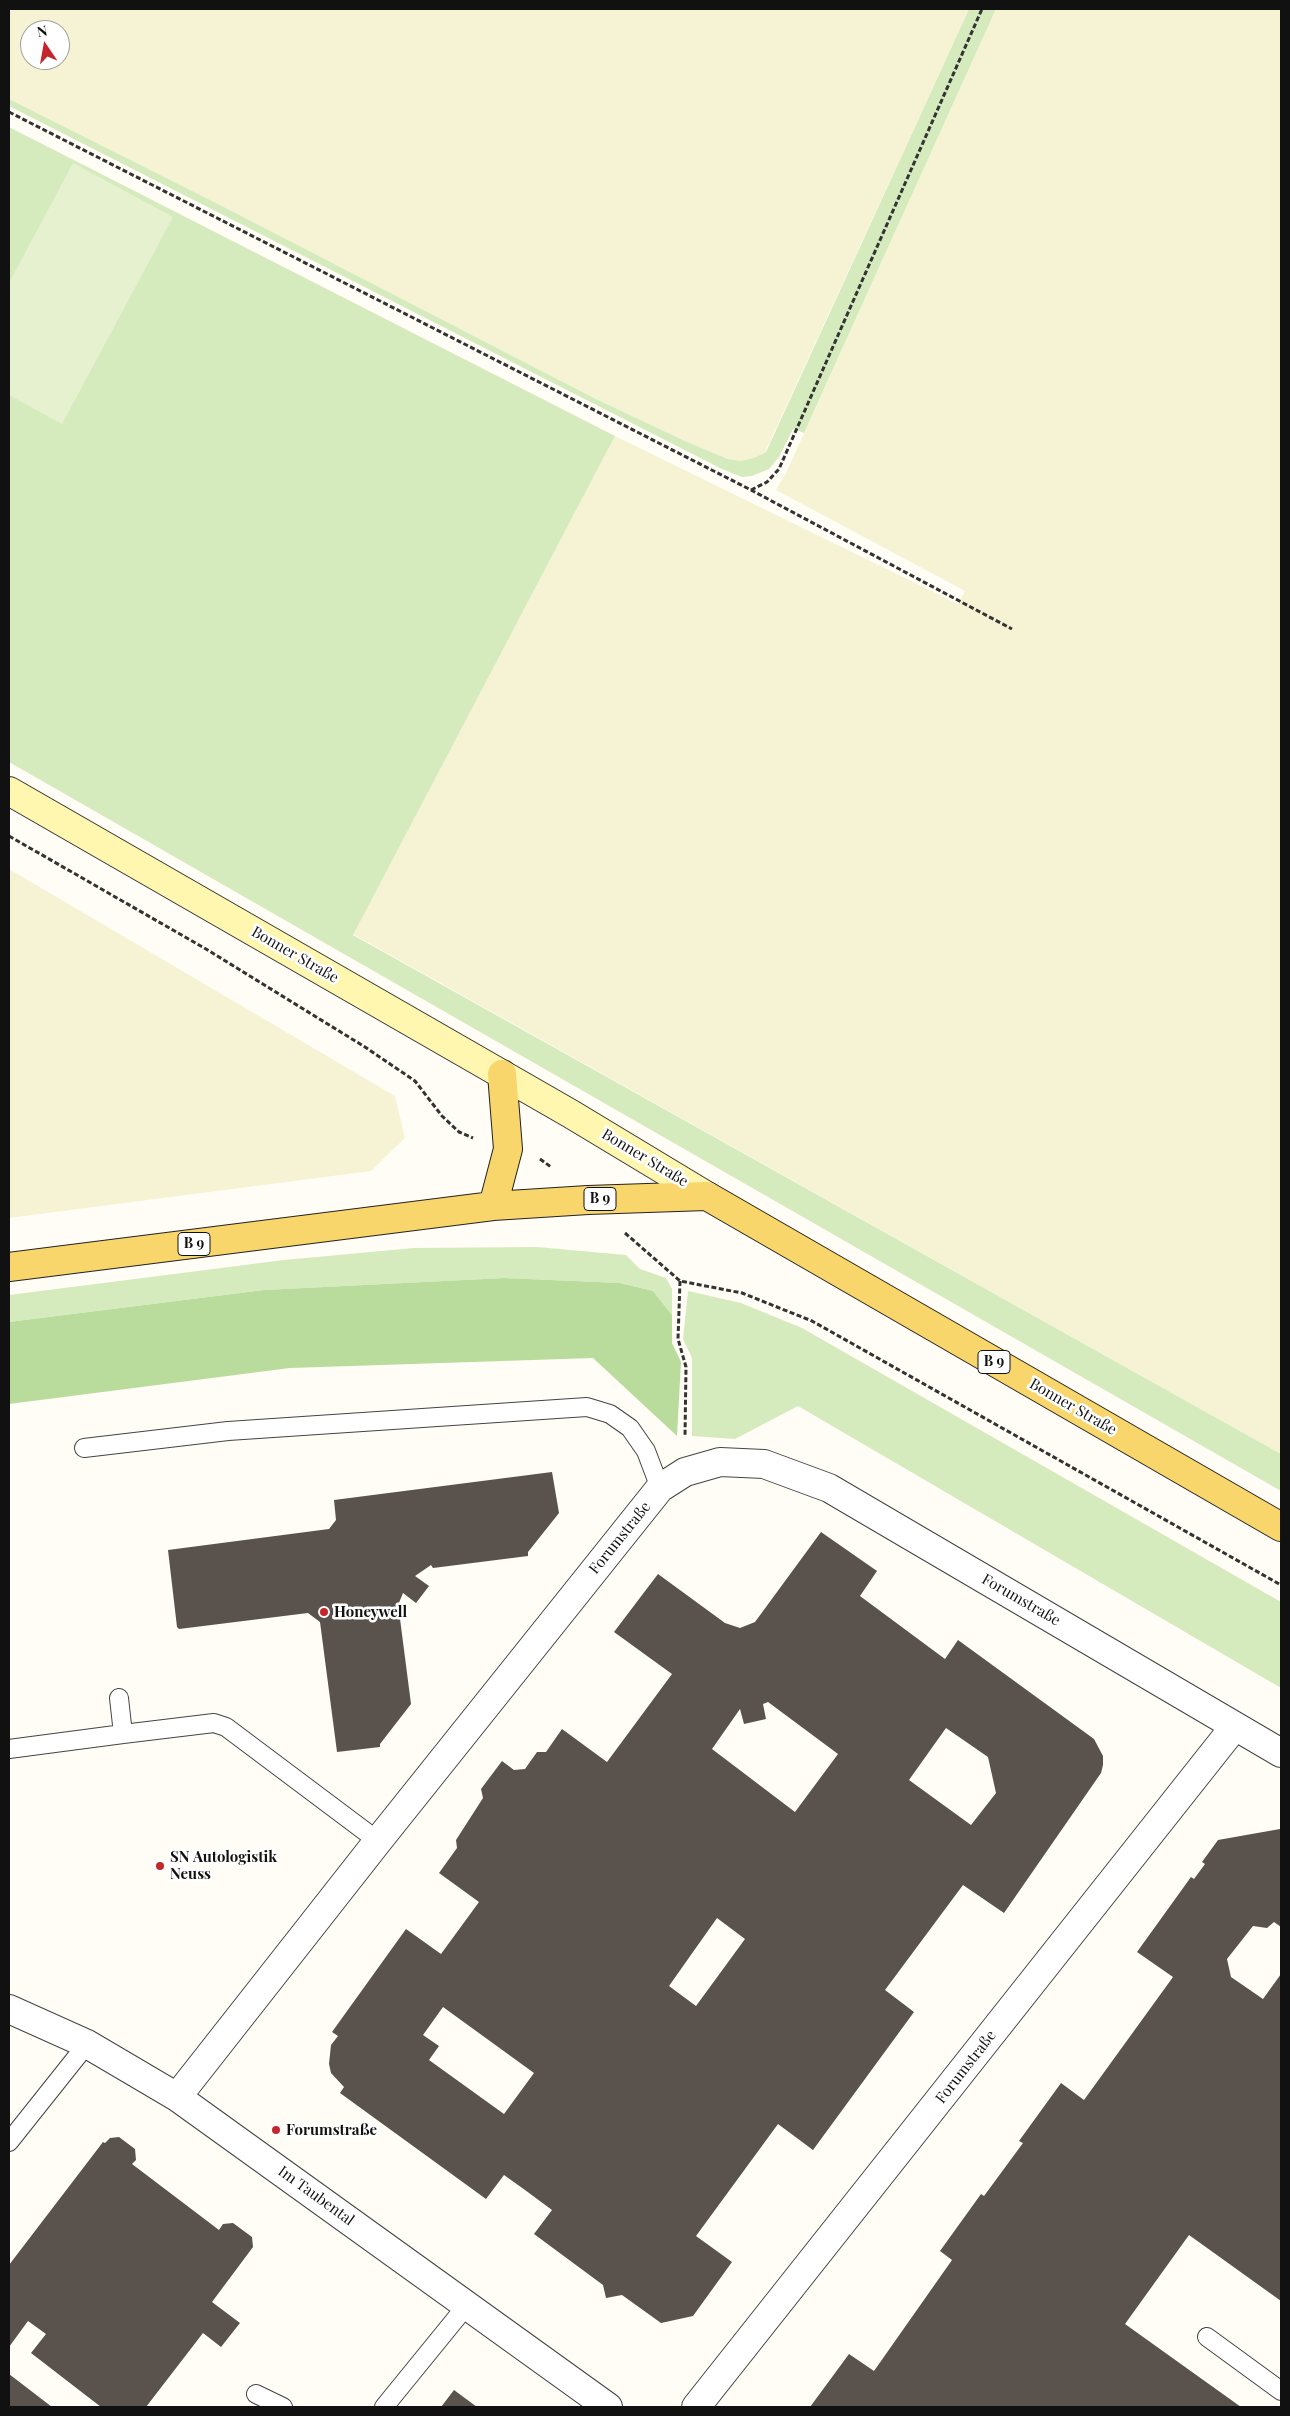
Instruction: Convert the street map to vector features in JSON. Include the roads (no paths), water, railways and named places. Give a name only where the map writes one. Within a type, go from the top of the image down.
[{"type":"main road","name":"Bonner Straße","points":[[9,791],[502,1074],[707,1196],[1281,1527]]},
{"type":"main road","points":[[494,1206],[508,1149],[502,1074]]},
{"type":"main road","name":"B 9","points":[[9,1268],[494,1206],[578,1200],[707,1196]]},
{"type":"street","name":"Forumstraße","points":[[177,2097],[378,1841],[660,1488],[685,1472],[720,1462],[764,1464],[828,1488],[1281,1753]]},
{"type":"street","name":"Forumstraße","points":[[696,2407],[1235,1726]]},
{"type":"street","name":"Im Taubental","points":[[9,2009],[87,2044],[177,2097],[608,2407]]},
{"type":"lane","points":[[84,1448],[228,1431],[587,1407],[610,1414],[630,1428],[646,1451],[660,1488]]},
{"type":"lane","points":[[119,1698],[123,1734]]},
{"type":"lane","points":[[9,1748],[214,1723],[226,1727],[378,1841]]},
{"type":"lane","points":[[9,2142],[87,2044]]},
{"type":"lane","points":[[384,2407],[467,2305]]},
{"type":"lane","points":[[1207,2337],[1281,2391]]},
{"type":"lane","points":[[256,2394],[282,2407]]},
{"type":"place","name":"Honeywell","points":[[324,1612]]},
{"type":"place","name":"SN Autologistik Neuss","points":[[160,1866]]},
{"type":"place","name":"Forumstraße","points":[[276,2130]]}]
